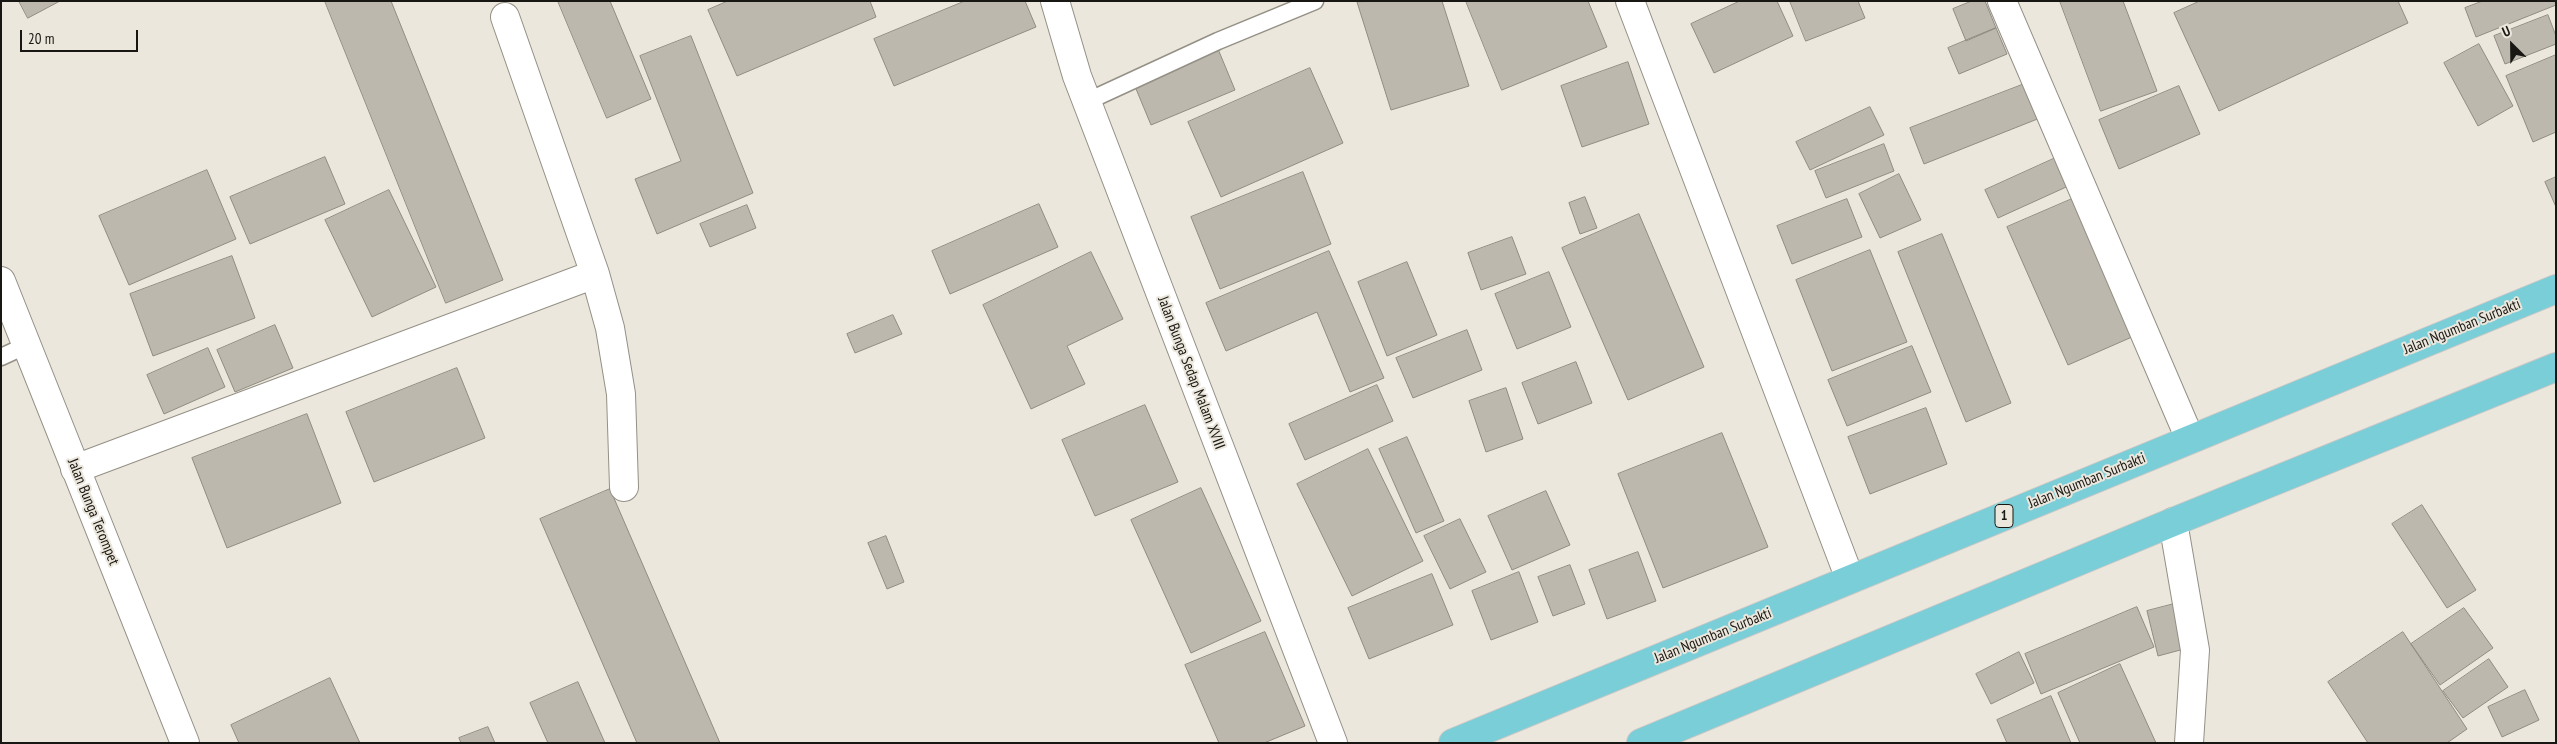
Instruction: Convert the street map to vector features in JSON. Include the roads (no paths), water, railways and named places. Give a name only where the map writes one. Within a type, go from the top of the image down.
[{"type":"highway","name":"Jalan Ngumban Surbakti","points":[[1453,743],[2556,289]]},
{"type":"highway","points":[[1641,743],[2173,522],[2556,367]]},
{"type":"street","name":"Jalan Bunga Sedap Malam XVIII","points":[[1054,1],[1077,76],[1333,743]]},
{"type":"street","points":[[1630,1],[1850,579]]},
{"type":"street","points":[[2002,1],[2190,439]]},
{"type":"street","points":[[505,17],[595,274],[610,328],[621,394],[624,487]]},
{"type":"street","points":[[75,469],[595,274]]},
{"type":"street","name":"Jalan Bunga Terompet","points":[[1,281],[185,743]]},
{"type":"street","points":[[2173,522],[2195,650],[2189,743]]},
{"type":"lane","points":[[1088,101],[1218,42],[1315,1]]},
{"type":"lane","points":[[1,357],[27,346]]}]
